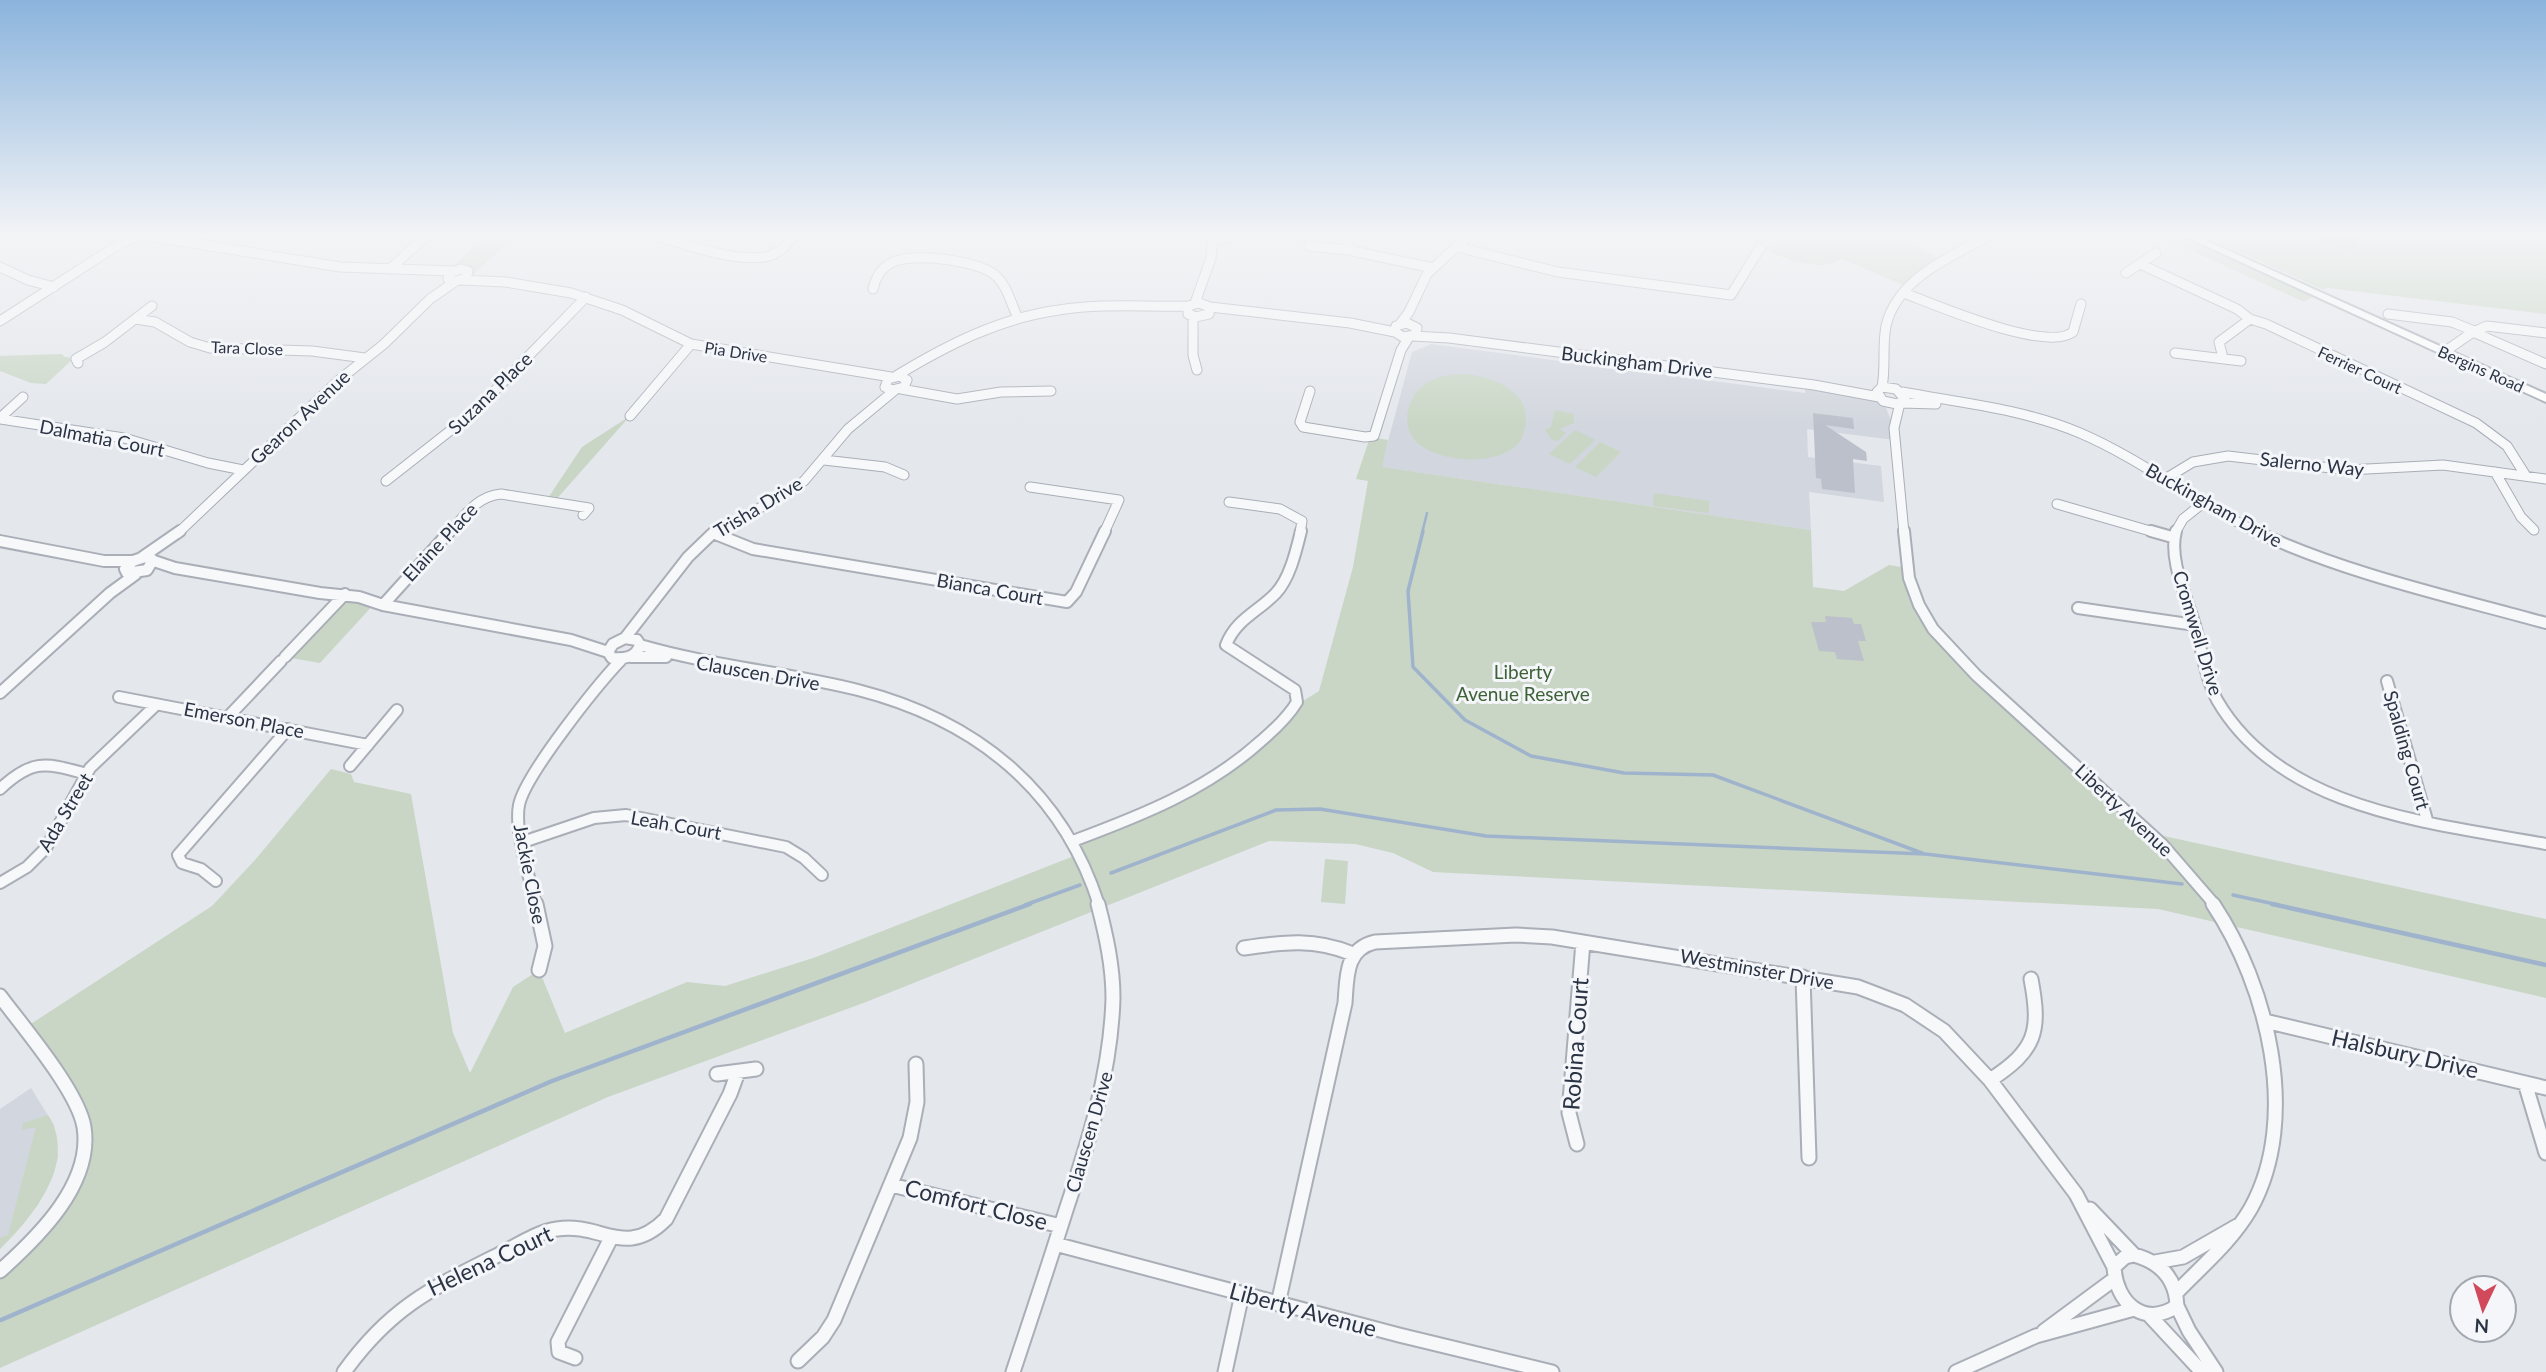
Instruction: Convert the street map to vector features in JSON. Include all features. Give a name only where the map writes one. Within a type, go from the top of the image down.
[{"type":"main road","name":"Bergins Road","points":[[2328,299],[2546,398]]},
{"type":"street","points":[[0,321],[35,299]]},
{"type":"street","name":"Gearon Avenue","points":[[172,538],[430,299]]},
{"type":"street","name":"Suzana Place","points":[[386,481],[474,412],[584,299]]},
{"type":"street","name":"Pia Drive","points":[[591,299],[691,344],[851,370],[889,381]]},
{"type":"street","points":[[1008,299],[1018,318]]},
{"type":"street","points":[[1196,299],[1191,310],[1194,333],[1191,352],[1197,370]]},
{"type":"street","points":[[1194,333],[1208,311],[1206,299]]},
{"type":"street","points":[[1310,391],[1300,422],[1303,427],[1364,438],[1374,436],[1416,299]]},
{"type":"street","points":[[1881,394],[1888,323],[1899,299]]},
{"type":"street","points":[[1921,299],[2013,331],[2045,339],[2071,335],[2081,304]]},
{"type":"street","name":"Ferrier Court","points":[[2216,299],[2237,309],[2250,319],[2266,324],[2476,423],[2507,446],[2526,476]]},
{"type":"street","points":[[73,360],[105,342],[152,306]]},
{"type":"street","name":"Trisha Drive","points":[[872,407],[889,381],[922,360],[969,334],[1018,318],[1088,307],[1191,310]]},
{"type":"street","points":[[1406,330],[1413,308]]},
{"type":"street","points":[[1191,310],[1293,316],[1406,330]]},
{"type":"street","points":[[1191,310],[1208,311]]},
{"type":"street","points":[[2388,314],[2452,321],[2546,364]]},
{"type":"street","name":"Tara Close","points":[[135,319],[155,322],[184,340],[210,348],[312,351],[365,358]]},
{"type":"street","points":[[2223,358],[2219,342],[2250,319]]},
{"type":"street","points":[[2444,352],[2473,332],[2487,326],[2546,333]]},
{"type":"street","name":"Buckingham Drive","points":[[1406,330],[1449,338],[1881,394],[1901,403],[1967,405]]},
{"type":"street","points":[[630,416],[691,344]]},
{"type":"street","points":[[2175,353],[2241,360]]},
{"type":"street","points":[[1886,359],[1899,390]]},
{"type":"street","name":"Trisha Drive","points":[[649,613],[638,651],[618,657],[622,639],[649,613],[690,557],[713,533],[787,494],[806,480],[840,438],[872,407],[903,386],[922,360]]},
{"type":"street","points":[[889,381],[903,386]]},
{"type":"street","points":[[889,381],[925,393],[957,399],[1013,391],[1051,391]]},
{"type":"street","name":"Buckingham Drive","points":[[1881,394],[1899,390],[2063,426],[2102,443],[2241,524],[2295,548],[2546,623]]},
{"type":"street","name":"Liberty Avenue","points":[[1894,428],[1901,403],[1905,399],[1899,390]]},
{"type":"street","name":"Liberty Avenue","points":[[1881,394],[1894,428],[1909,578],[1925,617],[1946,645],[1976,675],[2169,850],[2219,910],[2240,948],[2255,984],[2265,1021],[2277,1102],[2276,1132],[2264,1180],[2240,1225],[2177,1299]]},
{"type":"street","name":"Dalmatia Court","points":[[0,418],[23,397]]},
{"type":"street","name":"Dalmatia Court","points":[[0,418],[131,439],[208,463],[243,470]]},
{"type":"street","name":"Salerno Way","points":[[2165,479],[2193,462],[2228,456],[2347,471],[2415,465],[2546,479]]},
{"type":"street","points":[[824,460],[885,467],[904,475]]},
{"type":"street","points":[[2495,472],[2521,517],[2535,530]]},
{"type":"street","name":"Bianca Court","points":[[713,533],[753,549],[1067,602],[1076,592],[1119,500],[1030,487]]},
{"type":"street","name":"Elaine Place","points":[[383,605],[484,497],[501,494],[589,508]]},
{"type":"street","points":[[1073,841],[1153,810],[1210,781],[1252,750],[1297,702],[1295,690],[1226,645],[1228,637],[1246,616],[1280,589],[1303,522],[1300,517],[1289,512],[1228,502]]},
{"type":"street","points":[[2057,504],[2172,537],[2185,516],[2203,503]]},
{"type":"street","name":"Cromwell Drive","points":[[2172,537],[2175,556],[2217,699],[2236,728],[2256,748],[2294,776],[2335,796],[2370,808],[2546,844]]},
{"type":"street","points":[[0,693],[110,593],[137,559],[172,538]]},
{"type":"street","points":[[0,541],[104,561],[129,571],[152,564],[172,538]]},
{"type":"street","points":[[104,561],[137,559],[152,564]]},
{"type":"street","name":"Clauscen Drive","points":[[152,564],[320,593],[345,594],[383,605],[571,639],[622,639],[676,658]]},
{"type":"street","points":[[228,717],[345,594]]},
{"type":"street","points":[[2078,608],[2195,625]]},
{"type":"street","name":"Clauscen Drive","points":[[571,639],[618,657],[676,658],[849,689],[927,713],[963,732],[1013,769],[1056,815],[1073,841],[1097,897],[1107,937],[1113,1010],[1108,1066],[1099,1107],[1013,1372]]},
{"type":"street","name":"Jackie Close","points":[[539,970],[545,946],[519,826],[519,804],[525,788],[618,657]]},
{"type":"street","points":[[0,676],[14,681]]},
{"type":"street","name":"Spalding Court","points":[[2387,681],[2427,820]]},
{"type":"street","name":"Emerson Place","points":[[120,697],[155,706],[167,705],[368,744]]},
{"type":"street","name":"Ada Street","points":[[0,883],[27,867],[46,848],[87,774],[155,706]]},
{"type":"street","points":[[350,766],[397,710]]},
{"type":"street","points":[[216,881],[201,869],[182,863],[178,855],[288,729]]},
{"type":"street","points":[[0,789],[18,771],[37,763],[87,774]]},
{"type":"street","name":"Leah Court","points":[[523,842],[584,821],[604,816],[626,816],[786,847],[804,858],[822,875]]},
{"type":"street","name":"Westminster Drive","points":[[1353,954],[1363,945],[1375,942],[1516,934],[1583,942],[1858,987],[1905,1005],[1944,1031],[1990,1080],[2076,1195],[2134,1255]]},
{"type":"street","points":[[1244,948],[1312,939],[1331,943],[1353,954],[1347,969],[1345,1003],[1278,1304]]},
{"type":"street","name":"Robina Court","points":[[1577,1144],[1569,1113],[1583,942]]},
{"type":"street","points":[[1803,977],[1809,1158]]},
{"type":"street","points":[[1990,1080],[2020,1061],[2032,1045],[2038,1018],[2031,979]]},
{"type":"street","points":[[0,996],[65,1090],[85,1128],[79,1166],[65,1197],[40,1234],[0,1271]]},
{"type":"street","name":"Halsbury Drive","points":[[2265,1021],[2546,1088]]},
{"type":"street","name":"Comfort Close","points":[[798,1361],[823,1336],[834,1320],[910,1138],[916,1115],[915,1064]]},
{"type":"street","points":[[717,1074],[756,1069]]},
{"type":"street","name":"Helena Court","points":[[344,1372],[386,1320],[436,1284],[556,1229],[574,1228],[611,1238],[641,1238],[662,1225],[730,1094],[738,1072]]},
{"type":"street","points":[[2525,1083],[2546,1153]]},
{"type":"street","name":"Comfort Close","points":[[891,1185],[1061,1226]]},
{"type":"street","name":"Westminster Drive","points":[[2076,1195],[2114,1274]]},
{"type":"street","points":[[2155,1262],[2183,1257],[2240,1225]]},
{"type":"street","points":[[575,1358],[559,1352],[558,1342],[611,1238]]},
{"type":"street","name":"Liberty Avenue","points":[[1055,1244],[1278,1304],[1545,1371]]},
{"type":"street","points":[[2036,1336],[2114,1274],[2125,1257],[2134,1255],[2155,1262],[2170,1276],[2177,1299],[2216,1372]]},
{"type":"street","points":[[2114,1274],[2118,1291],[2134,1309],[2150,1315],[2169,1314],[2177,1299]]},
{"type":"street","points":[[1225,1372],[1242,1294]]},
{"type":"street","points":[[1956,1372],[2036,1336],[2134,1309]]},
{"type":"street","points":[[2150,1315],[2202,1372]]},
{"type":"shaded area","points":[[1431,344],[1805,393],[1805,384],[1883,401],[1894,428],[1895,440],[1807,429],[1808,457],[1881,466],[1884,502],[1809,492],[1811,530],[1381,467],[1412,352]]},
{"type":"shaded area","points":[[31,1088],[54,1125],[58,1157],[53,1176],[37,1206],[0,1249],[0,1109]]},
{"type":"green space","points":[[2420,299],[2546,299],[2546,314]]},
{"type":"green space","points":[[62,354],[74,358],[46,384],[31,383],[0,371],[0,356]]},
{"type":"green space","points":[[1467,374],[1500,383],[1518,396],[1523,405],[1526,416],[1523,436],[1517,445],[1505,453],[1482,459],[1444,456],[1423,447],[1410,432],[1408,413],[1415,394],[1430,381]]},
{"type":"green space","points":[[1555,410],[1574,414],[1574,423],[1559,429],[1566,433],[1558,441],[1552,440],[1545,430],[1551,427]]},
{"type":"green space","points":[[630,416],[554,502],[546,501],[582,447]]},
{"type":"green space","points":[[1575,430],[1595,440],[1570,464],[1549,454]]},
{"type":"green space","name":"Liberty Avenue Reserve","points":[[1370,437],[1388,440],[1382,467],[1811,530],[1813,587],[1844,591],[1889,565],[1907,568],[1933,629],[2150,833],[2546,919],[2546,998],[2158,909],[1433,872],[1393,853],[1355,844],[1269,841],[866,1002],[608,1097],[0,1368],[0,1271],[69,1191],[85,1128],[23,1029],[212,906],[255,860],[331,769],[351,774],[354,782],[411,794],[453,1033],[470,1073],[513,987],[539,970],[565,1033],[687,982],[725,986],[816,957],[1079,854],[1073,841],[1193,791],[1295,706],[1319,691],[1353,567],[1368,481],[1356,479]]},
{"type":"green space","points":[[1600,442],[1621,452],[1596,477],[1575,467]]},
{"type":"green space","points":[[1654,493],[1709,501],[1709,513],[1653,506]]},
{"type":"green space","points":[[345,594],[376,602],[320,663],[285,657]]},
{"type":"green space","points":[[1325,859],[1348,861],[1345,904],[1321,902]]},
{"type":"green space","points":[[48,1115],[56,1133],[58,1151],[55,1170],[38,1205],[0,1249],[0,1238],[8,1235],[36,1127],[22,1130],[23,1123]]},
{"type":"building","points":[[1813,413],[1853,418],[1854,429],[1825,425],[1866,452],[1867,461],[1853,459],[1855,493],[1822,489],[1821,479],[1816,478]]},
{"type":"building","points":[[1825,616],[1852,618],[1854,624],[1861,624],[1866,641],[1858,641],[1864,661],[1837,659],[1835,652],[1819,651],[1811,622],[1826,622]]},
{"type":"waterway","points":[[1422,533],[1427,513]]},
{"type":"waterway","points":[[1423,531],[1408,591],[1413,667],[1465,720],[1531,756],[1624,773],[1713,775],[1922,853]]},
{"type":"waterway","points":[[1111,873],[1276,810],[1320,809],[1486,836],[1925,854],[2182,884]]},
{"type":"waterway","points":[[1025,905],[1080,885]]},
{"type":"waterway","points":[[2233,895],[2279,905]]},
{"type":"waterway","points":[[1,1320],[552,1081],[1030,904]]},
{"type":"waterway","points":[[2272,904],[2546,965]]}]
